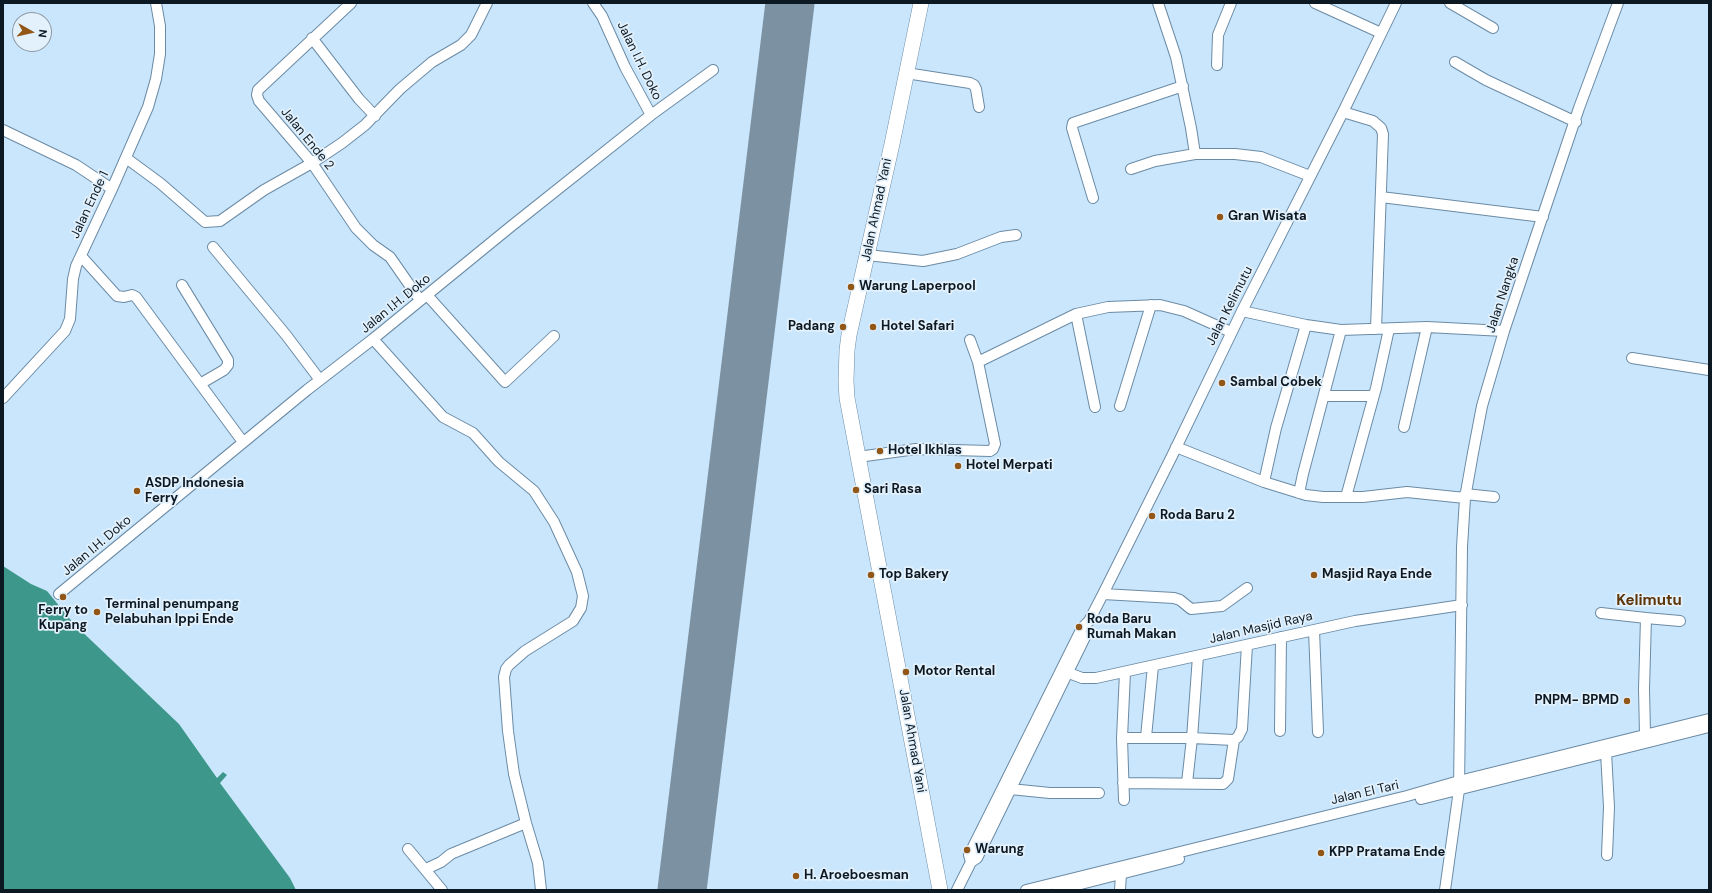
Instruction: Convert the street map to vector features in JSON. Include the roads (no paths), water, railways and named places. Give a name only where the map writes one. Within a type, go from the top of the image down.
[{"type":"highway","name":"Jalan Ahmad Yani","points":[[921,3],[849,335],[846,366],[847,398],[940,890]]},
{"type":"street","name":"Jalan Ende 1","points":[[3,398],[65,331],[70,319],[73,279],[81,256],[148,107],[156,79],[160,54],[160,26],[156,3]]},
{"type":"street","name":"Jalan Ende 2","points":[[351,3],[258,90],[256,96],[259,101],[312,163],[356,228],[373,245],[390,257],[423,298],[505,382],[554,336]]},
{"type":"street","points":[[126,158],[166,188],[205,222],[220,221],[264,190],[312,163],[342,143],[375,116],[400,88],[432,62],[461,45],[471,36],[487,3]]},
{"type":"street","name":"Jalan I.H. Doko","points":[[59,594],[243,442],[651,115],[625,67],[602,16],[593,3]]},
{"type":"street","points":[[1158,3],[1176,57],[1183,86],[1195,154]]},
{"type":"street","points":[[1218,65],[1218,35],[1231,3]]},
{"type":"street","points":[[1315,3],[1381,32]]},
{"type":"street","name":"Jalan Kelimutu","points":[[1064,671],[1088,631],[1088,621],[1103,594],[1231,332],[1343,112],[1396,3]]},
{"type":"street","points":[[1450,3],[1493,28]]},
{"type":"street","name":"Jalan Nangka","points":[[1445,890],[1459,785],[1465,496],[1482,406],[1504,331],[1580,108],[1618,3]]},
{"type":"street","points":[[312,38],[359,100],[375,116]]},
{"type":"street","points":[[1455,62],[1486,80],[1576,122]]},
{"type":"street","points":[[651,115],[713,70]]},
{"type":"street","points":[[906,73],[970,83],[976,88],[979,107]]},
{"type":"street","points":[[1093,198],[1072,128],[1073,123],[1183,86]]},
{"type":"street","points":[[1343,112],[1373,121],[1381,128],[1383,134],[1376,330]]},
{"type":"street","points":[[3,130],[76,166],[112,189]]},
{"type":"street","points":[[1131,169],[1155,161],[1195,154],[1235,154],[1261,157],[1310,176]]},
{"type":"street","points":[[1381,197],[1543,217]]},
{"type":"street","points":[[867,255],[923,261],[957,254],[1001,237],[1016,235]]},
{"type":"street","points":[[213,247],[286,335],[320,380]]},
{"type":"street","points":[[81,256],[117,296],[124,297],[132,295],[136,297],[243,442]]},
{"type":"street","points":[[182,285],[228,360],[228,365],[224,370],[200,384]]},
{"type":"street","points":[[1120,406],[1151,305]]},
{"type":"street","points":[[978,362],[1076,314],[1108,307],[1160,305],[1184,311],[1231,332]]},
{"type":"street","points":[[1242,311],[1306,325],[1341,330],[1376,330],[1427,327],[1504,331]]},
{"type":"street","points":[[1076,314],[1095,407]]},
{"type":"street","points":[[1264,482],[1276,428],[1306,325]]},
{"type":"street","points":[[1404,427],[1427,327]]},
{"type":"street","points":[[1346,497],[1389,329]]},
{"type":"street","points":[[1299,493],[1306,461],[1325,396],[1341,330]]},
{"type":"street","points":[[373,339],[443,418],[473,433],[499,462],[534,491],[554,522],[577,572],[583,602],[573,621],[525,651],[509,665],[506,669],[504,677],[508,731],[514,774],[538,863],[538,889]]},
{"type":"street","points":[[858,457],[916,449],[990,451],[995,444],[978,362],[970,340]]},
{"type":"street","points":[[1632,358],[1709,370]]},
{"type":"street","points":[[1325,396],[1373,396]]},
{"type":"street","points":[[1176,447],[1264,482],[1306,496],[1362,497],[1407,492],[1494,497]]},
{"type":"street","points":[[1103,594],[1174,598],[1180,600],[1191,609],[1222,606],[1247,588]]},
{"type":"street","name":"Jalan Masjid Raya","points":[[1064,671],[1082,678],[1096,678],[1356,621],[1462,605]]},
{"type":"street","points":[[1602,613],[1680,621]]},
{"type":"street","points":[[1645,734],[1644,689],[1646,618]]},
{"type":"street","points":[[1314,630],[1318,732]]},
{"type":"street","points":[[1280,731],[1281,637]]},
{"type":"street","points":[[1123,783],[1225,783],[1228,779],[1234,740],[1238,737],[1242,729],[1247,645]]},
{"type":"street","points":[[1187,783],[1198,656]]},
{"type":"street","points":[[1146,737],[1153,666]]},
{"type":"street","points":[[957,890],[971,862],[977,858],[1064,671]]},
{"type":"street","points":[[971,862],[969,855],[1064,671]]},
{"type":"street","points":[[1124,800],[1122,738],[1125,672]]},
{"type":"street","name":"Jalan El Tari","points":[[1459,785],[1645,734],[1709,719]]},
{"type":"street","name":"Jalan El Tari","points":[[1057,890],[1407,796],[1606,752],[1709,727]]},
{"type":"street","points":[[1122,738],[1146,737],[1234,740]]},
{"type":"street","points":[[1606,752],[1609,807],[1607,855]]},
{"type":"street","points":[[1010,789],[1050,793],[1099,793]]},
{"type":"street","points":[[426,869],[441,862],[451,854],[526,823]]},
{"type":"street","name":"Jalan El Tari","points":[[1026,890],[1210,848]]},
{"type":"street","points":[[408,849],[442,890]]},
{"type":"street","points":[[1120,890],[1121,874]]},
{"type":"place","name":"Gran Wisata","points":[[1220,217]]},
{"type":"place","name":"Warung Laperpool","points":[[851,287]]},
{"type":"place","name":"Padang","points":[[843,327]]},
{"type":"place","name":"Hotel Safari","points":[[873,327]]},
{"type":"place","name":"Sambal Cobek","points":[[1222,383]]},
{"type":"place","name":"Hotel Ikhlas","points":[[880,451]]},
{"type":"place","name":"Hotel Merpati","points":[[958,466]]},
{"type":"place","name":"Sari Rasa","points":[[856,490]]},
{"type":"place","name":"ASDP Indonesia Ferry","points":[[137,491]]},
{"type":"place","name":"Roda Baru 2","points":[[1152,516]]},
{"type":"place","name":"Top Bakery","points":[[871,575]]},
{"type":"place","name":"Masjid Raya Ende","points":[[1314,575]]},
{"type":"place","name":"Ferry to Kupang","points":[[63,597]]},
{"type":"place","name":"Terminal penumpang Pelabuhan Ippi Ende","points":[[97,612]]},
{"type":"place","name":"Roda Baru Rumah Makan","points":[[1079,627]]},
{"type":"place","name":"Motor Rental","points":[[906,672]]},
{"type":"place","name":"PNPM- BPMD","points":[[1627,701]]},
{"type":"place","name":"Warung","points":[[967,850]]},
{"type":"place","name":"KPP Pratama Ende","points":[[1321,853]]},
{"type":"place","name":"H. Aroeboesman","points":[[796,876]]},
{"type":"district","name":"Kelimutu","points":[[1649,601]]}]
